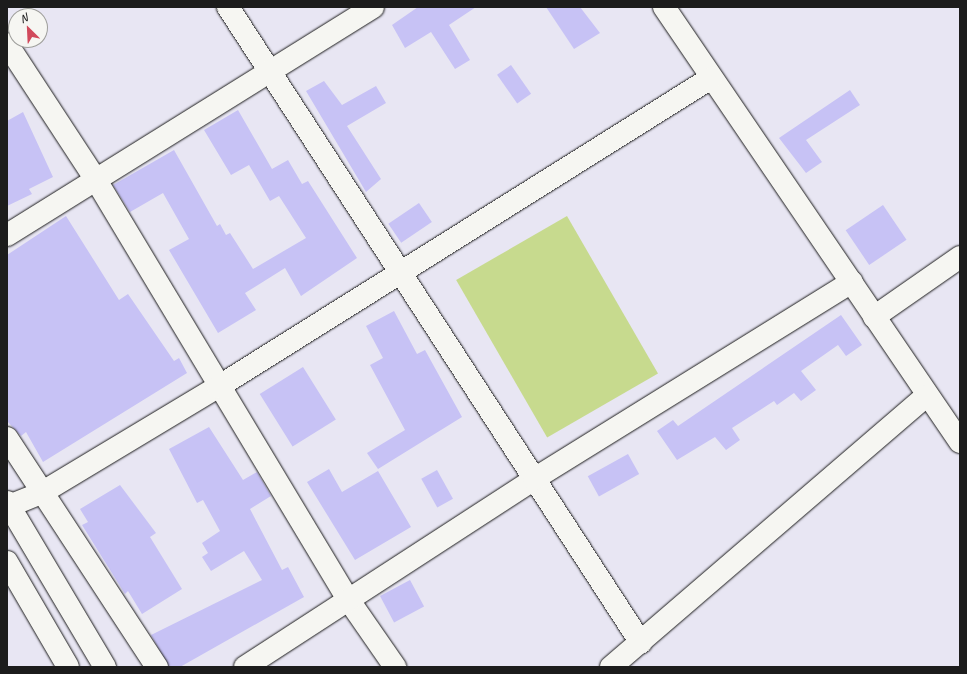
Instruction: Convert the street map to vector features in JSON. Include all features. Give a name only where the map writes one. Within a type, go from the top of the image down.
[{"type":"street","points":[[228,7],[398,274],[641,642]]},
{"type":"street","points":[[7,235],[373,7]]},
{"type":"street","points":[[664,7],[711,78],[852,282],[926,396],[960,442]]},
{"type":"street","points":[[7,44],[96,180],[218,387],[348,599],[395,667]]},
{"type":"street","points":[[105,667],[8,504],[44,492],[218,387],[711,78]]},
{"type":"street","points":[[874,317],[960,257]]},
{"type":"street","points":[[245,667],[534,480],[852,282]]},
{"type":"street","points":[[611,667],[926,396]]},
{"type":"street","points":[[7,438],[44,492],[157,667]]},
{"type":"street","points":[[7,562],[68,667]]},
{"type":"green space","points":[[567,216],[658,374],[547,438],[456,280]]},
{"type":"building","points":[[418,7],[476,7],[449,25],[470,60],[455,69],[431,32],[405,48],[392,25]]},
{"type":"building","points":[[546,7],[580,7],[600,33],[574,49]]},
{"type":"building","points":[[511,65],[531,94],[517,103],[497,75]]},
{"type":"building","points":[[324,81],[342,105],[376,86],[386,103],[347,126],[381,179],[366,192],[306,91]]},
{"type":"building","points":[[850,90],[860,105],[806,140],[822,162],[806,173],[779,138]]},
{"type":"building","points":[[238,110],[272,169],[288,160],[302,184],[308,181],[357,258],[301,296],[285,268],[245,293],[256,310],[218,333],[169,250],[189,239],[163,193],[130,212],[113,185],[174,150],[217,226],[220,224],[226,235],[230,233],[253,269],[306,238],[279,196],[270,201],[249,165],[231,175],[204,130]]},
{"type":"building","points":[[23,112],[53,177],[29,189],[32,194],[7,206],[7,121]]},
{"type":"building","points":[[419,203],[432,222],[401,243],[388,224]]},
{"type":"building","points":[[883,205],[906,240],[869,265],[846,230]]},
{"type":"building","points":[[66,216],[119,300],[128,294],[174,361],[179,358],[187,373],[43,462],[26,432],[21,436],[7,421],[7,255]]},
{"type":"building","points":[[394,311],[417,354],[425,350],[462,417],[378,469],[367,453],[405,430],[370,365],[383,358],[366,326]]},
{"type":"building","points":[[841,315],[862,345],[846,356],[838,345],[801,371],[816,390],[801,401],[794,393],[777,405],[774,401],[732,428],[740,440],[726,450],[715,437],[677,460],[657,431],[673,420],[678,426]]},
{"type":"building","points":[[303,367],[336,420],[293,447],[260,394]]},
{"type":"building","points":[[209,427],[243,480],[257,472],[271,496],[250,509],[282,570],[288,567],[304,597],[180,667],[169,667],[151,635],[262,580],[244,551],[211,571],[202,557],[208,553],[202,543],[220,531],[203,500],[197,503],[169,449]]},
{"type":"building","points":[[628,454],[639,474],[599,496],[588,476]]},
{"type":"building","points":[[329,469],[342,492],[378,471],[411,527],[355,560],[307,482]]},
{"type":"building","points":[[437,470],[453,499],[437,508],[421,479]]},
{"type":"building","points":[[120,485],[156,533],[150,537],[182,589],[142,614],[128,591],[125,594],[82,525],[88,522],[80,509]]},
{"type":"building","points":[[410,580],[424,606],[394,622],[380,596]]}]
